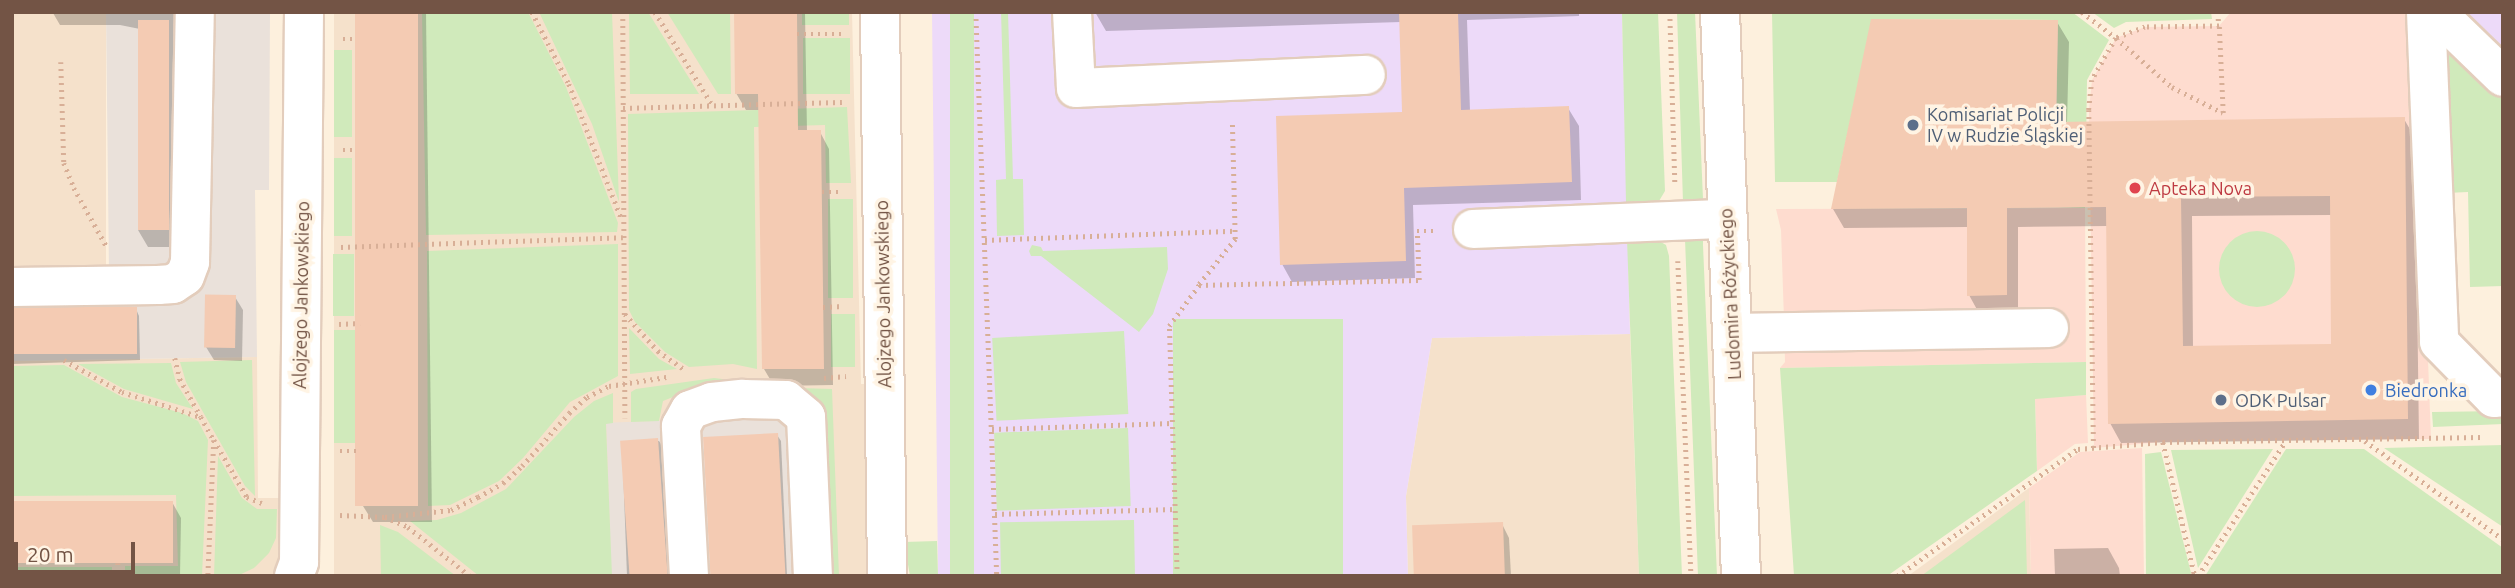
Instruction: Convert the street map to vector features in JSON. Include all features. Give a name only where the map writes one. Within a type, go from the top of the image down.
[{"type":"street","points":[[12,287],[173,284],[185,275],[190,262],[195,12]]},
{"type":"street","name":"Alojzego Jankowskiego","points":[[294,576],[314,511],[304,12]]},
{"type":"street","name":"Alojzego Jankowskiego","points":[[880,12],[887,576]]},
{"type":"street","points":[[1072,12],[1076,88],[1366,75]]},
{"type":"street","name":"Ludomira Różyckiego","points":[[1720,12],[1741,576]]},
{"type":"street","points":[[2426,12],[2439,342],[2494,398],[2503,397]]},
{"type":"street","points":[[2436,12],[2503,77]]},
{"type":"street","points":[[1473,229],[1726,219]]},
{"type":"street","points":[[1733,333],[2049,328]]},
{"type":"street","points":[[689,576],[681,426],[690,410],[712,402],[743,399],[786,400],[806,417],[813,576]]},
{"type":"path","points":[[533,12],[569,84],[623,221]]},
{"type":"path","points":[[623,12],[625,418]]},
{"type":"path","points":[[655,12],[713,106]]},
{"type":"path","points":[[976,12],[997,576]]},
{"type":"path","points":[[1670,12],[1691,576]]},
{"type":"path","points":[[2082,12],[2172,87],[2223,113],[2218,12]]},
{"type":"path","points":[[2094,448],[2089,110],[2092,80],[2116,38],[2146,27],[2219,26]]},
{"type":"path","points":[[797,34],[844,34]]},
{"type":"path","points":[[61,62],[64,163],[74,188],[115,262],[126,276],[142,285]]},
{"type":"path","points":[[1177,576],[1169,326],[1235,239],[1231,80]]},
{"type":"path","points":[[622,108],[845,102]]},
{"type":"path","points":[[1199,285],[1419,280],[1417,231],[1473,229]]},
{"type":"path","points":[[985,240],[1235,231]]},
{"type":"path","points":[[328,247],[623,237]]},
{"type":"path","points":[[624,313],[658,351],[689,374],[680,374]]},
{"type":"path","points":[[175,358],[180,379],[247,497],[257,503],[385,517],[451,510],[503,483],[587,397],[609,386],[670,376]]},
{"type":"path","points":[[64,360],[122,392],[201,416]]},
{"type":"path","points":[[817,378],[884,374]]},
{"type":"path","points":[[992,429],[1172,423]]},
{"type":"path","points":[[1897,576],[2078,449],[2163,442],[2492,437]]},
{"type":"path","points":[[208,576],[214,440]]},
{"type":"path","points":[[2364,441],[2503,539]]},
{"type":"path","points":[[2163,442],[2197,576]]},
{"type":"path","points":[[2197,576],[2286,442]]},
{"type":"path","points":[[328,451],[361,452]]},
{"type":"path","points":[[995,514],[1175,509]]},
{"type":"path","points":[[385,517],[408,527],[470,576]]},
{"type":"path","points":[[118,563],[118,576]]},
{"type":"shaded area","points":[[12,12],[106,12],[106,277],[12,277]]},
{"type":"shaded area","points":[[106,12],[270,12],[269,190],[255,190],[257,357],[12,361],[12,277],[109,275]]},
{"type":"shaded area","points":[[334,12],[852,12],[861,384],[866,384],[872,576],[334,576]]},
{"type":"shaded area","points":[[932,12],[1622,12],[1630,334],[1432,338],[1406,496],[1408,576],[938,576]]},
{"type":"shaded area","points":[[2231,12],[2407,12],[2418,95],[2431,439],[2163,442],[2094,448],[2089,110],[2092,80],[2116,38],[2145,27],[2219,26]]},
{"type":"shaded area","points":[[2462,12],[2503,12],[2503,52]]},
{"type":"shaded area","points":[[2085,208],[2086,362],[1780,368],[1785,362],[1784,320],[1781,230],[1776,209]]},
{"type":"shaded area","points":[[1630,334],[1639,576],[1408,576],[1406,496],[1432,338]]},
{"type":"shaded area","points":[[257,357],[258,498],[289,498],[281,563],[274,575],[12,576],[12,361]]},
{"type":"shaded area","points":[[2086,395],[2088,443],[2075,444],[2037,471],[2035,398]]},
{"type":"shaded area","points":[[796,416],[802,576],[611,576],[606,423]]},
{"type":"shaded area","points":[[2142,448],[2144,576],[2031,576],[2029,488],[2080,452]]},
{"type":"shaded area","points":[[2029,488],[2031,576],[1908,576]]},
{"type":"green space","points":[[422,12],[528,12],[566,87],[618,223],[617,232],[426,235]]},
{"type":"green space","points":[[539,12],[612,12],[619,202],[592,124]]},
{"type":"green space","points":[[629,12],[648,12],[699,94],[630,94]]},
{"type":"green space","points":[[667,12],[730,12],[731,94],[718,94]]},
{"type":"green space","points":[[802,12],[849,12],[849,25],[802,25]]},
{"type":"green space","points":[[950,12],[974,12],[974,576],[950,576]]},
{"type":"green space","points":[[1001,12],[1008,12],[1013,179],[1023,179],[1024,235],[997,236],[996,180],[1006,179]]},
{"type":"green space","points":[[1622,12],[1658,12],[1665,191],[1659,201],[1626,202]]},
{"type":"green space","points":[[1677,12],[1695,12],[1703,199],[1698,202],[1683,202]]},
{"type":"green space","points":[[1772,12],[2072,12],[2109,40],[2087,80],[2085,208],[2055,207],[2058,20],[1872,19],[1837,182],[1775,182]]},
{"type":"green space","points":[[2092,12],[2211,12],[2212,19],[2126,22],[2114,28]]},
{"type":"green space","points":[[2440,37],[2503,93],[2503,286],[2470,287],[2468,192],[2446,193]]},
{"type":"green space","points":[[803,38],[850,38],[850,94],[803,94]]},
{"type":"green space","points":[[334,50],[352,50],[352,137],[334,137]]},
{"type":"green space","points":[[847,107],[851,183],[826,183],[825,125],[754,127],[757,369],[733,364],[689,367],[665,352],[635,322],[629,310],[628,114]]},
{"type":"green space","points":[[334,158],[352,158],[352,236],[334,236]]},
{"type":"green space","points":[[828,199],[853,199],[853,298],[828,298]]},
{"type":"green space","points":[[2257,231],[2272,234],[2284,242],[2292,254],[2295,269],[2292,284],[2284,296],[2272,304],[2257,307],[2242,304],[2230,296],[2222,284],[2219,269],[2222,254],[2230,242],[2242,234]]},
{"type":"green space","points":[[1703,238],[1717,576],[1698,576],[1685,239]]},
{"type":"green space","points":[[1627,239],[1659,241],[1666,245],[1669,256],[1682,576],[1639,576]]},
{"type":"green space","points":[[618,244],[618,376],[570,402],[523,458],[499,481],[450,505],[428,506],[427,251]]},
{"type":"green space","points":[[1032,245],[1041,247],[1043,251],[1167,247],[1168,269],[1153,314],[1139,332],[1041,256],[1031,256],[1029,251]]},
{"type":"green space","points":[[333,254],[354,254],[354,316],[333,316]]},
{"type":"green space","points":[[831,314],[855,314],[855,367],[831,367]]},
{"type":"green space","points":[[1173,319],[1343,319],[1343,576],[1173,576]]},
{"type":"green space","points":[[629,328],[659,359],[677,369],[630,374]]},
{"type":"green space","points":[[334,330],[355,330],[355,443],[334,443]]},
{"type":"green space","points":[[1124,331],[1128,414],[997,421],[992,338]]},
{"type":"green space","points":[[252,360],[255,496],[245,486],[186,382],[180,362]]},
{"type":"green space","points":[[2086,362],[2086,395],[2035,399],[2037,471],[1887,576],[1794,576],[1780,368]]},
{"type":"green space","points":[[171,363],[176,383],[193,409],[124,389],[78,364]]},
{"type":"green space","points":[[64,365],[122,397],[182,413],[198,421],[208,440],[202,576],[125,576],[125,566],[178,566],[176,495],[12,496],[12,366]]},
{"type":"green space","points":[[714,378],[798,388],[832,389],[839,576],[825,576],[819,419],[727,390],[678,395],[663,401],[659,421],[631,422],[631,392],[636,389]]},
{"type":"green space","points":[[613,393],[613,423],[606,424],[612,576],[479,576],[410,521],[437,520],[461,513],[506,489],[574,417],[594,401]]},
{"type":"green space","points":[[2503,411],[2503,424],[2433,427],[2432,412]]},
{"type":"green space","points":[[1128,428],[1131,506],[997,511],[994,433]]},
{"type":"green space","points":[[2503,445],[2503,527],[2384,448]]},
{"type":"green space","points":[[2273,449],[2198,568],[2171,450]]},
{"type":"green space","points":[[2286,449],[2364,449],[2503,548],[2503,576],[2205,576]]},
{"type":"green space","points":[[2161,452],[2191,573],[2189,576],[2146,576],[2145,454]]},
{"type":"green space","points":[[218,456],[242,498],[257,509],[277,509],[276,538],[269,553],[254,568],[237,576],[214,576]]},
{"type":"green space","points":[[2025,500],[2027,576],[1921,576]]},
{"type":"green space","points":[[1134,520],[1135,576],[1001,576],[1000,522]]},
{"type":"green space","points":[[380,525],[398,532],[456,576],[381,576]]},
{"type":"green space","points":[[937,541],[938,576],[910,576],[904,542]]},
{"type":"green space","points":[[12,567],[112,567],[112,576],[12,576]]},
{"type":"building","points":[[355,12],[418,12],[418,506],[355,506]]},
{"type":"building","points":[[734,12],[797,12],[798,130],[821,130],[824,369],[762,369],[758,94],[735,94]]},
{"type":"building","points":[[1399,12],[1458,12],[1461,110],[1569,106],[1572,182],[1404,188],[1406,261],[1280,265],[1276,116],[1402,112]]},
{"type":"building","points":[[1871,19],[2058,20],[2056,122],[2405,117],[2408,419],[2108,424],[2106,207],[2007,208],[2007,295],[1967,296],[1967,208],[1831,209]],"holes":[[[2330,196],[2331,344],[2183,346],[2181,197]]]},
{"type":"building","points":[[138,20],[169,20],[169,230],[138,230]]},
{"type":"building","points":[[205,294],[236,295],[235,348],[204,347]]},
{"type":"building","points":[[12,307],[137,307],[137,354],[12,354]]},
{"type":"building","points":[[778,433],[785,576],[710,576],[703,437]]},
{"type":"building","points":[[658,438],[668,576],[630,576],[620,441]]},
{"type":"building","points":[[12,501],[173,501],[173,563],[12,563]]},
{"type":"building","points":[[1503,522],[1505,576],[1414,576],[1412,525]]},
{"type":"place","name":"Komisariat Policji IV w Rudzie Śląskiej","points":[[1913,125]]},
{"type":"place","name":"Apteka Nova","points":[[2135,188]]},
{"type":"place","name":"Biedronka","points":[[2371,390]]},
{"type":"place","name":"ODK Pulsar","points":[[2221,400]]}]
